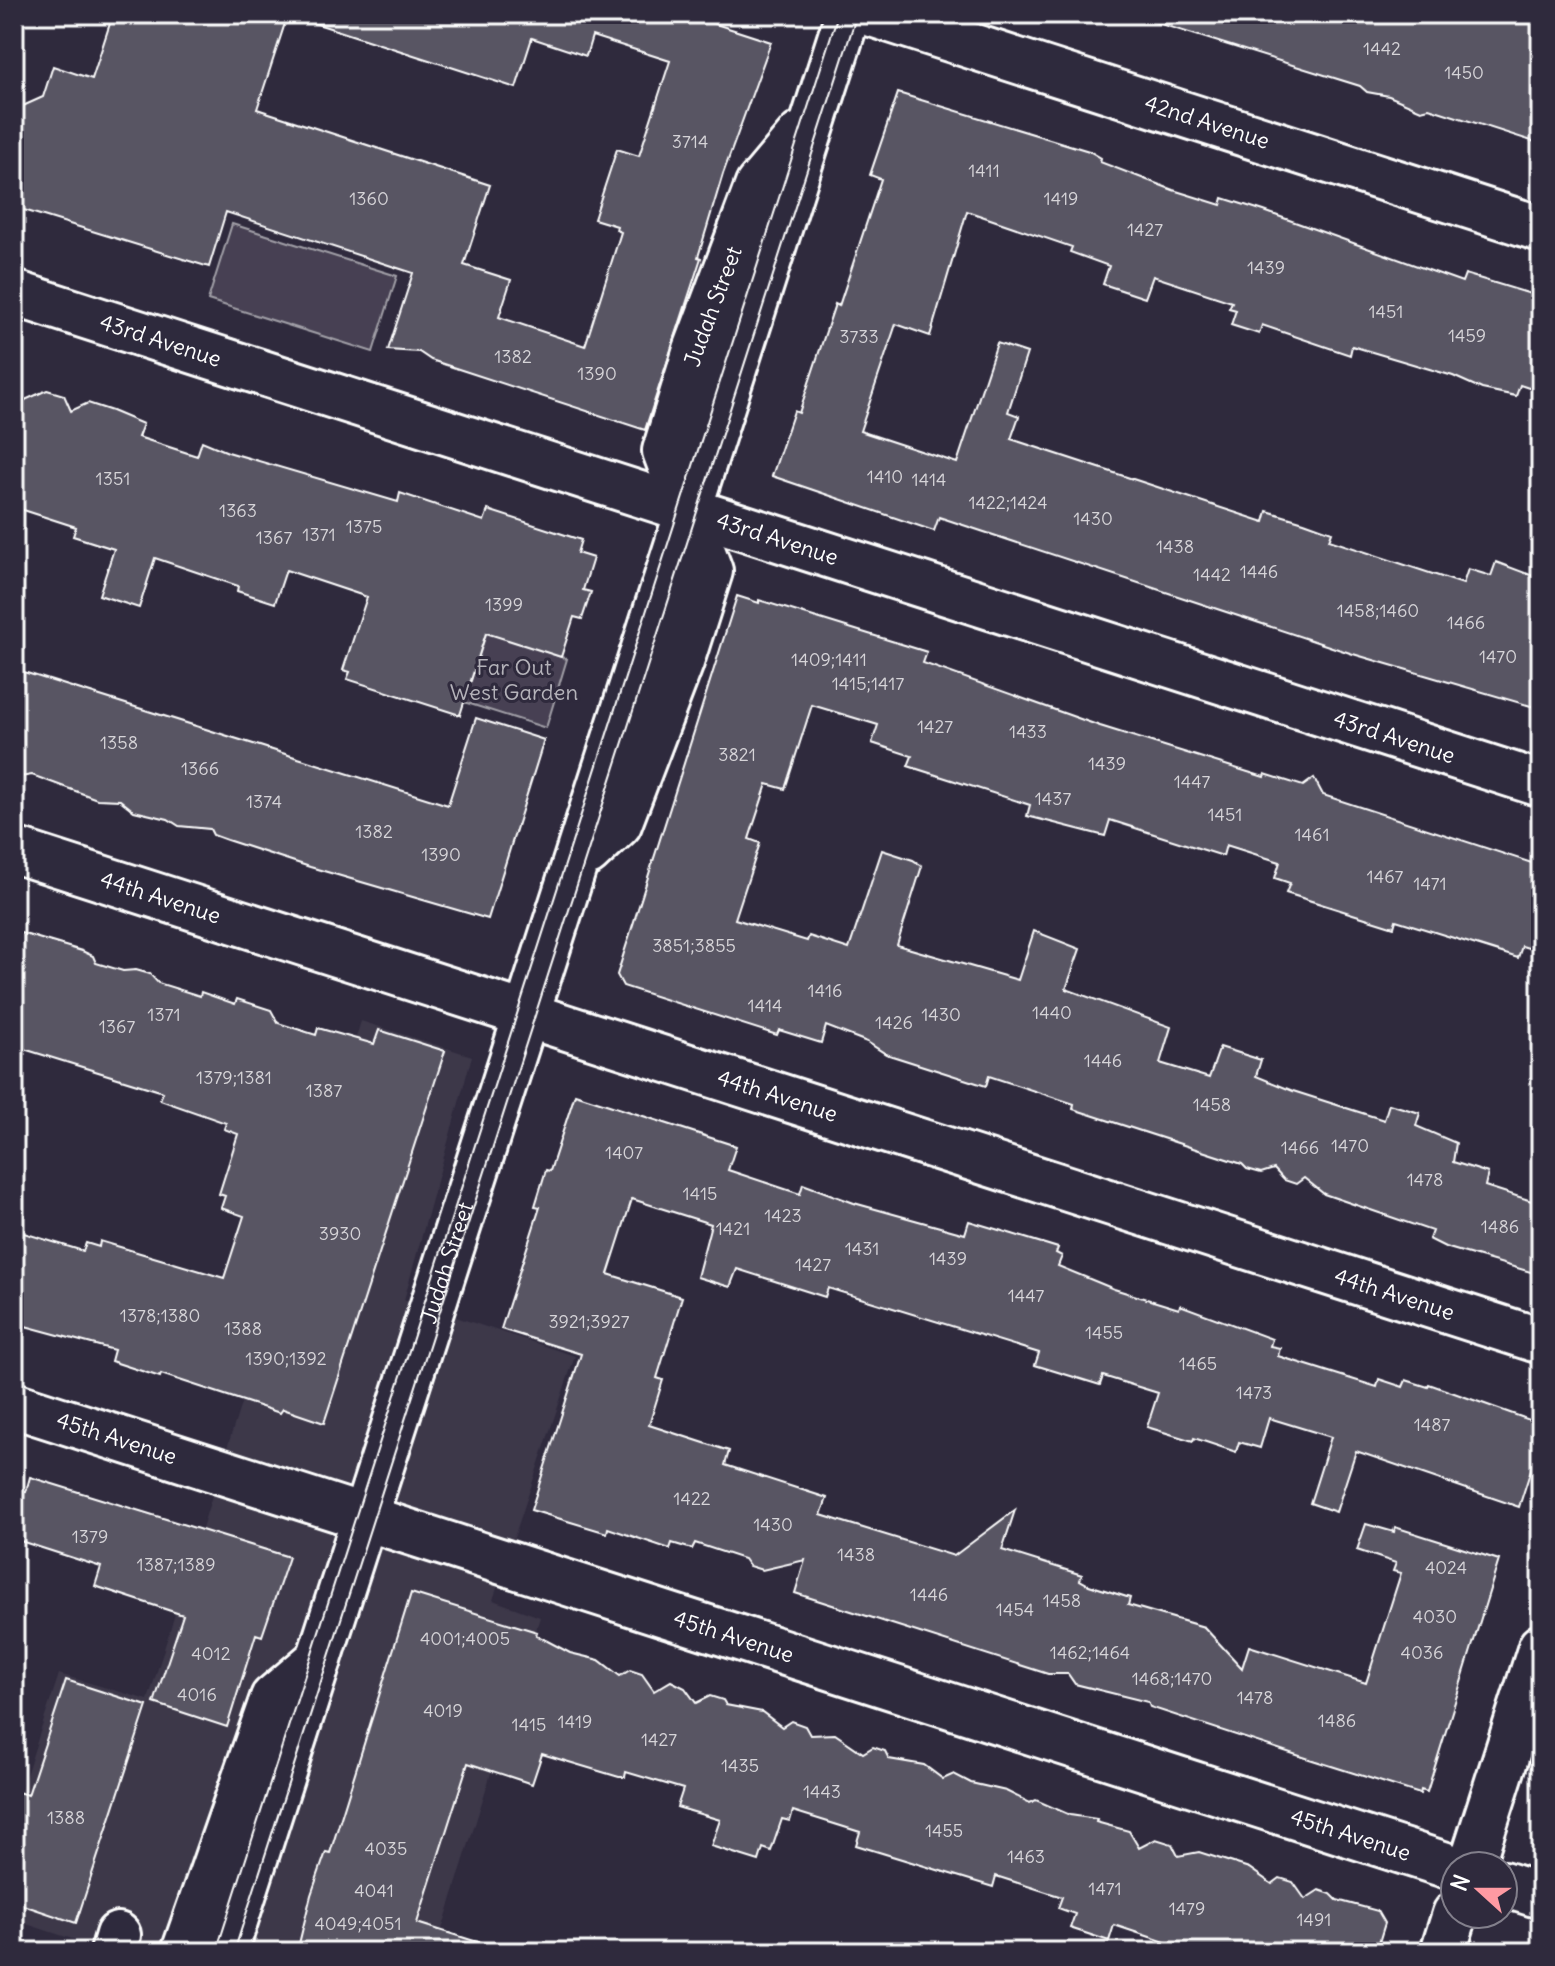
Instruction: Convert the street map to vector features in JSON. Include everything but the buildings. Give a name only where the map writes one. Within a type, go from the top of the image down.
[{"type":"street","name":"Judah Street","points":[[225,1952],[848,14]]},
{"type":"street","name":"42nd Avenue","points":[[872,14],[1541,229]]},
{"type":"street","name":"43rd Avenue","points":[[14,293],[1541,784]]},
{"type":"street","name":"44th Avenue","points":[[14,850],[1541,1341]]},
{"type":"street","name":"45th Avenue","points":[[14,1405],[1439,1863]]},
{"type":"street","points":[[1476,1850],[1541,1647]]},
{"type":"street","points":[[184,1952],[239,1754],[273,1698],[319,1659]]},
{"type":"street","points":[[1519,1889],[1541,1896]]},
{"type":"street","points":[[1443,1952],[1450,1930]]},
{"type":"shaded area","points":[[361,1021],[472,1056],[404,1300],[575,1356],[493,1600],[540,1617],[435,1952],[112,1952],[14,1920],[14,1812],[59,1674],[148,1700]]},
{"type":"green space","points":[[232,224],[397,276],[373,352],[208,300]]},
{"type":"green space","name":"Far Out West Garden","points":[[490,622],[529,646],[567,659],[546,728],[464,702]]},
{"type":"tram line","points":[[216,1952],[838,14]]},
{"type":"tram line","points":[[234,1952],[857,14]]}]
